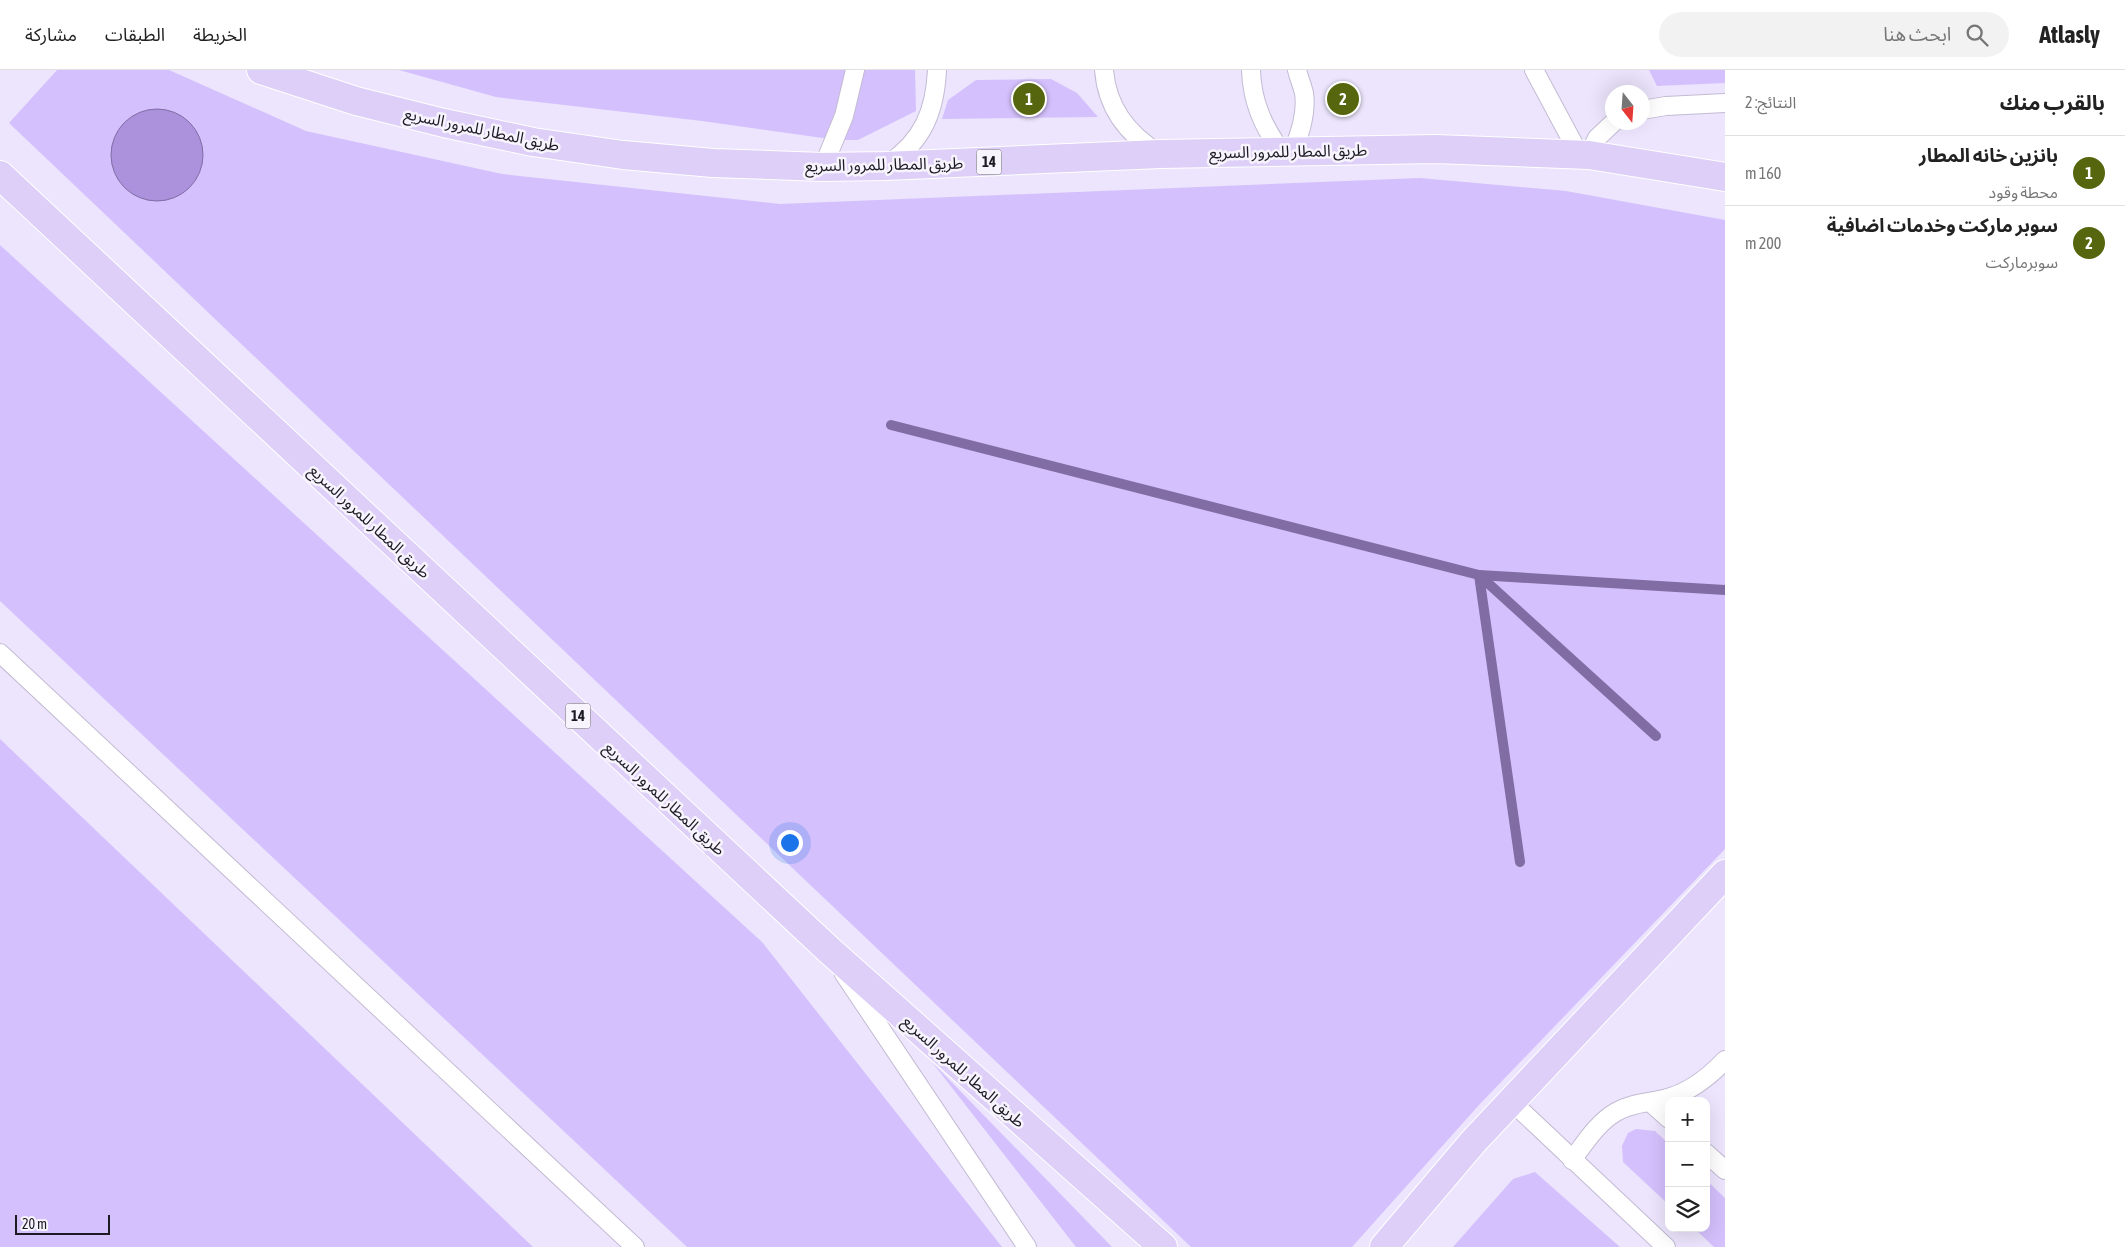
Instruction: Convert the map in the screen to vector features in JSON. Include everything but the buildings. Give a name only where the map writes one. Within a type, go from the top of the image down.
[{"type":"main road","name":"طريق المطار للمرور السريع","points":[[261,70],[374,105],[444,123],[533,142],[623,155],[713,163],[824,167],[886,166],[1160,154],[1436,150],[1584,154],[1725,177]]},
{"type":"main road","name":"طريق المطار للمرور السريع","points":[[0,176],[828,950],[1164,1247]]},
{"type":"main road","points":[[1384,1247],[1438,1180],[1725,874]]},
{"type":"lane","points":[[824,167],[844,116],[855,70]]},
{"type":"lane","points":[[886,166],[914,143],[924,128],[936,93],[937,70]]},
{"type":"lane","points":[[1104,70],[1107,91],[1122,122],[1139,140],[1160,154]]},
{"type":"lane","points":[[1251,70],[1258,112],[1268,133],[1287,151],[1300,132],[1305,112],[1304,93],[1297,70]]},
{"type":"lane","points":[[1534,70],[1584,154],[1606,130]]},
{"type":"lane","points":[[1650,109],[1725,103]]},
{"type":"lane","points":[[0,653],[635,1247]]},
{"type":"lane","points":[[828,950],[1027,1247]]},
{"type":"lane","points":[[1572,1160],[1604,1120],[1626,1107],[1683,1093],[1712,1074],[1725,1060]]},
{"type":"lane","points":[[1511,1101],[1666,1247]]},
{"type":"lane","points":[[1650,1102],[1665,1115]]},
{"type":"lane","points":[[1710,1157],[1725,1170]]},
{"type":"shaded area","points":[[57,70],[169,70],[306,131],[502,174],[780,204],[1420,178],[1566,191],[1725,220],[1725,849],[1479,1105],[1352,1247],[1191,1247],[9,123]]},
{"type":"shaded area","points":[[399,70],[915,70],[916,111],[858,140],[837,140],[702,121],[496,97]]},
{"type":"shaded area","points":[[1649,70],[1725,70],[1725,83],[1657,86]]},
{"type":"shaded area","points":[[1051,79],[1077,93],[1098,117],[942,119],[948,100],[976,80]]},
{"type":"shaded area","points":[[157,109],[175,112],[190,122],[200,137],[203,155],[200,173],[190,188],[175,198],[157,201],[139,198],[124,188],[114,173],[111,155],[114,137],[124,122],[139,112]]},
{"type":"shaded area","points":[[0,245],[762,942],[1002,1247],[687,1247],[0,601]]},
{"type":"shaded area","points":[[0,739],[533,1247],[0,1247]]},
{"type":"shaded area","points":[[932,1062],[1112,1247],[1076,1247]]},
{"type":"shaded area","points":[[1636,1129],[1655,1131],[1665,1140],[1665,1201],[1623,1162],[1622,1146],[1628,1133]]},
{"type":"shaded area","points":[[1535,1172],[1620,1247],[1453,1247],[1513,1179]]},
{"type":"shaded area","points":[[1710,1184],[1725,1198],[1725,1247],[1714,1247],[1698,1232],[1710,1232]]},
{"type":"waterway","points":[[891,425],[1479,575],[1725,590]]},
{"type":"waterway","points":[[1479,575],[1520,862]]},
{"type":"waterway","points":[[1479,575],[1656,736]]},
{"type":"place","name":"بانزين خانه المطار","points":[[1029,99]]},
{"type":"place","name":"سوبر ماركت وخدمات اضافية","points":[[1343,99]]}]
